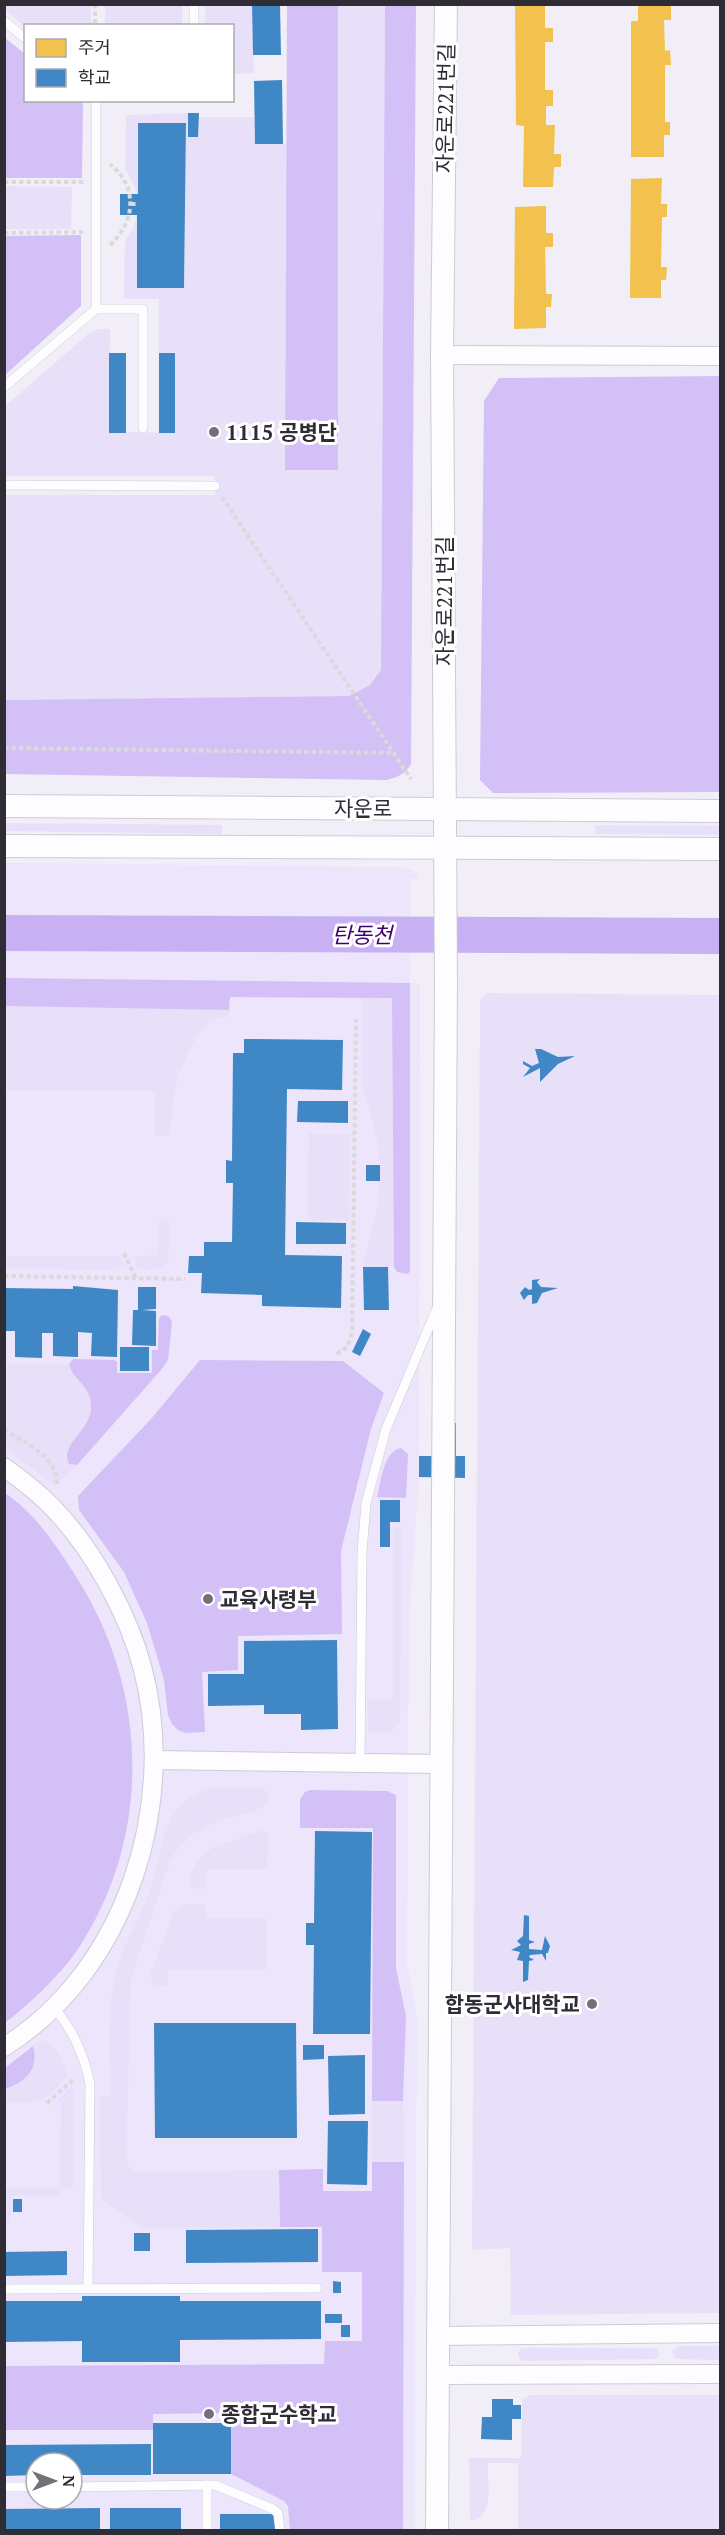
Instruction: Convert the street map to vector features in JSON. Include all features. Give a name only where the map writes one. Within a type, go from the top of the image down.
[{"type":"street","name":"자운로221번길","points":[[436,2530],[446,984],[442,355],[446,4]]},
{"type":"street","points":[[442,355],[720,356]]},
{"type":"street","name":"자운로","points":[[4,806],[720,811]]},
{"type":"street","name":"자운로","points":[[4,846],[720,849]]},
{"type":"street","points":[[4,1467],[35,1490],[54,1509],[112,1591],[143,1668],[151,1709],[153,1760],[147,1829],[130,1888],[119,1916],[80,1979],[54,2007],[4,2047]]},
{"type":"street","points":[[153,1760],[441,1764]]},
{"type":"street","points":[[438,2336],[720,2333]]},
{"type":"street","points":[[437,2375],[720,2374]]},
{"type":"lane","points":[[194,4],[194,24]]},
{"type":"lane","points":[[4,21],[24,37]]},
{"type":"lane","points":[[96,102],[96,309]]},
{"type":"lane","points":[[4,387],[96,309],[143,309],[143,428]]},
{"type":"lane","points":[[4,485],[215,486]]},
{"type":"lane","points":[[360,1763],[362,1552],[366,1503],[386,1429],[444,1292]]},
{"type":"lane","points":[[54,2007],[77,2040],[86,2061],[90,2084],[88,2289]]},
{"type":"lane","points":[[4,2289],[317,2288]]},
{"type":"lane","points":[[84,2487],[207,2485],[224,2488],[273,2509],[278,2513],[280,2530]]},
{"type":"lane","points":[[207,2485],[207,2530]]},
{"type":"lane","points":[[4,2487],[24,2487]]},
{"type":"path","points":[[95,4],[95,24]]},
{"type":"path","points":[[113,242],[126,225],[131,204],[126,183],[114,167]]},
{"type":"path","points":[[4,182],[96,182]]},
{"type":"path","points":[[131,204],[137,204]]},
{"type":"path","points":[[4,232],[96,232]]},
{"type":"path","points":[[215,486],[411,779]]},
{"type":"path","points":[[4,748],[394,753]]},
{"type":"path","points":[[338,1354],[347,1347],[352,1333],[356,1019]]},
{"type":"path","points":[[124,1253],[136,1278]]},
{"type":"path","points":[[4,1276],[185,1279]]},
{"type":"path","points":[[4,1430],[44,1456],[54,1468],[57,1476],[56,1490]]},
{"type":"path","points":[[47,2103],[73,2080]]},
{"type":"shaded area","points":[[5,4],[91,5],[91,24],[24,24],[24,26],[5,9]]},
{"type":"shaded area","points":[[105,5],[182,5],[182,24],[105,24]]},
{"type":"shaded area","points":[[205,5],[252,5],[254,73],[234,74],[234,24],[205,24]]},
{"type":"shaded area","points":[[287,5],[338,5],[338,470],[285,470]]},
{"type":"shaded area","points":[[338,5],[385,5],[381,670],[370,685],[349,696],[5,700],[5,495],[215,495],[215,476],[5,476],[4,407],[86,336],[98,329],[110,329],[109,432],[175,433],[175,353],[159,353],[159,299],[125,299],[124,297],[125,241],[133,229],[137,215],[137,288],[184,288],[186,124],[138,123],[138,194],[125,168],[126,115],[188,113],[189,137],[198,137],[198,117],[254,117],[255,144],[286,144],[285,469],[338,469]]},
{"type":"shaded area","points":[[385,5],[416,5],[411,764],[401,775],[387,780],[5,774],[5,700],[349,696],[370,685],[381,670]]},
{"type":"shaded area","points":[[4,37],[24,53],[24,102],[82,102],[83,105],[82,178],[5,178]]},
{"type":"shaded area","points":[[5,186],[72,187],[71,229],[5,229]]},
{"type":"shaded area","points":[[81,235],[81,306],[5,375],[5,236]]},
{"type":"shaded area","points":[[720,376],[720,792],[493,793],[480,780],[484,401],[499,378]]},
{"type":"shaded area","points":[[5,823],[222,825],[222,834],[5,831]]},
{"type":"shaded area","points":[[595,825],[720,826],[720,835],[595,834]]},
{"type":"shaded area","name":"교육사령부","points":[[5,863],[401,867],[414,871],[419,879],[410,879],[410,983],[420,983],[419,1477],[409,1622],[407,1964],[417,2016],[414,2530],[5,2530]]},
{"type":"shaded area","points":[[5,978],[410,983],[410,1271],[408,1274],[397,1272],[394,1267],[392,998],[230,997],[229,1010],[5,1006]]},
{"type":"shaded area","name":"합동군사대학교","points":[[487,993],[720,995],[720,2313],[511,2315],[510,2248],[472,2250],[480,1000]]},
{"type":"shaded area","points":[[362,998],[392,998],[394,1267],[363,1267],[378,1206],[380,1165],[377,1139],[362,1082]]},
{"type":"shaded area","points":[[4,1006],[229,1010],[229,1015],[207,1023],[196,1037],[178,1075],[173,1097],[170,1132],[167,1136],[155,1136],[155,1091],[5,1091]]},
{"type":"shaded area","points":[[309,1133],[350,1134],[349,1220],[308,1220]]},
{"type":"shaded area","points":[[163,1219],[170,1224],[168,1262],[153,1269],[136,1266],[136,1257],[157,1255],[159,1221]]},
{"type":"shaded area","points":[[5,1256],[115,1256],[122,1260],[123,1265],[115,1270],[5,1268]]},
{"type":"shaded area","points":[[162,1315],[168,1316],[172,1321],[168,1360],[77,1465],[69,1464],[68,1451],[89,1418],[91,1402],[86,1389],[74,1375],[69,1364],[73,1359],[114,1360],[117,1362],[117,1373],[152,1373],[152,1350],[158,1350],[159,1318]]},
{"type":"shaded area","points":[[200,1360],[343,1361],[384,1393],[371,1429],[341,1551],[342,1634],[238,1636],[238,1670],[202,1672],[205,1732],[186,1733],[178,1730],[172,1724],[168,1715],[164,1680],[147,1623],[124,1572],[79,1510],[78,1496],[151,1419]]},
{"type":"shaded area","points":[[69,1364],[89,1395],[91,1410],[89,1418],[68,1451],[69,1464],[77,1465],[54,1485],[5,1448],[4,1365]]},
{"type":"shaded area","points":[[401,1448],[408,1454],[406,1498],[377,1497],[387,1461],[395,1450]]},
{"type":"shaded area","points":[[5,1493],[26,1510],[52,1541],[75,1575],[99,1619],[117,1666],[128,1713],[132,1762],[130,1811],[120,1858],[102,1905],[78,1949],[62,1970],[5,2023]]},
{"type":"shaded area","points":[[394,1527],[402,1527],[400,1720],[391,1730],[368,1732],[368,1701],[393,1700]]},
{"type":"shaded area","points":[[219,1787],[263,1789],[268,1794],[268,1802],[257,1810],[219,1821],[200,1830],[183,1843],[169,1863],[131,1979],[126,2159],[129,2168],[140,2173],[279,2170],[280,2227],[145,2228],[140,2227],[101,2199],[100,2096],[110,2096],[111,2000],[117,1968],[148,1895],[170,1822],[186,1800],[200,1792]]},
{"type":"shaded area","points":[[310,1790],[387,1791],[396,1795],[396,1968],[406,2016],[403,2101],[372,2101],[373,1828],[300,1828],[300,1800],[305,1792]]},
{"type":"shaded area","points":[[262,1830],[268,1834],[267,1869],[206,1869],[206,1889],[195,1889],[189,1886],[189,1876],[201,1857],[212,1848]]},
{"type":"shaded area","points":[[185,1904],[205,1904],[206,1918],[267,1918],[267,1970],[168,1970],[168,1987],[154,1985],[150,1974],[175,1910]]},
{"type":"shaded area","points":[[42,2040],[55,2049],[68,2075],[48,2096],[34,2101],[5,2103],[4,2089],[18,2083],[29,2074],[34,2062],[33,2046]]},
{"type":"shaded area","points":[[33,2046],[34,2062],[29,2074],[18,2083],[5,2089],[5,2068]]},
{"type":"shaded area","points":[[72,2086],[74,2094],[73,2188],[61,2188],[60,2195],[11,2196],[11,2222],[5,2224],[5,2188],[60,2188],[61,2103],[55,2103]]},
{"type":"shaded area","points":[[372,2101],[403,2101],[404,2162],[372,2162]]},
{"type":"shaded area","points":[[372,2162],[404,2162],[403,2530],[290,2530],[288,2506],[284,2501],[231,2474],[230,2413],[153,2414],[153,2430],[5,2430],[4,2366],[324,2364],[325,2341],[362,2341],[362,2272],[322,2272],[322,2227],[280,2227],[279,2170],[323,2169],[323,2191],[372,2191]]},
{"type":"shaded area","points":[[679,2346],[720,2346],[720,2360],[675,2359],[672,2351]]},
{"type":"shaded area","points":[[522,2348],[655,2348],[658,2349],[659,2356],[656,2359],[522,2361],[518,2352]]},
{"type":"shaded area","points":[[530,2395],[720,2395],[720,2530],[518,2530],[518,2463],[488,2463],[487,2506],[484,2513],[470,2521],[469,2458],[521,2458],[522,2400]]},
{"type":"building: 주거","points":[[515,4],[545,4],[545,28],[553,28],[553,42],[545,42],[545,90],[553,90],[553,106],[546,106],[546,125],[555,125],[554,154],[561,154],[561,167],[554,167],[553,187],[523,187],[524,126],[516,125]]},
{"type":"building: 주거","points":[[638,4],[671,4],[671,20],[664,20],[665,51],[670,50],[671,65],[665,65],[665,122],[670,122],[670,135],[664,135],[664,157],[631,157],[631,21],[638,21]]},
{"type":"building: 주거","points":[[662,178],[661,204],[667,204],[667,217],[662,217],[661,267],[667,267],[666,280],[661,280],[661,298],[630,298],[631,179]]},
{"type":"building: 주거","points":[[546,206],[546,233],[553,233],[553,247],[545,247],[546,294],[552,294],[551,307],[546,307],[546,328],[514,329],[515,207]]},
{"type":"building: 학교","points":[[252,4],[280,4],[281,55],[253,55]]},
{"type":"building: 학교","points":[[282,80],[283,144],[255,144],[254,81]]},
{"type":"building: 학교","points":[[188,113],[199,113],[198,137],[188,137]]},
{"type":"building: 학교","points":[[138,123],[186,123],[184,288],[137,288],[137,215],[120,215],[120,194],[138,194]]},
{"type":"building: 학교","points":[[109,353],[126,353],[126,433],[109,433]]},
{"type":"building: 학교","points":[[159,353],[175,353],[175,433],[159,433]]},
{"type":"building: 학교","points":[[244,1039],[343,1040],[342,1090],[287,1089],[285,1255],[342,1256],[341,1308],[262,1306],[262,1295],[201,1293],[202,1273],[188,1273],[189,1256],[204,1256],[204,1242],[232,1242],[233,1183],[226,1183],[226,1160],[232,1161],[233,1053],[244,1053]]},
{"type":"building: 학교","points":[[535,1049],[541,1049],[558,1057],[575,1056],[558,1064],[540,1082],[540,1068],[523,1077],[530,1068],[523,1064],[523,1061],[532,1066],[539,1063]]},
{"type":"building: 학교","points":[[298,1101],[348,1101],[348,1123],[297,1122]]},
{"type":"building: 학교","points":[[366,1165],[380,1165],[380,1181],[366,1181]]},
{"type":"building: 학교","points":[[296,1222],[346,1223],[346,1244],[296,1244]]},
{"type":"building: 학교","points":[[363,1267],[388,1267],[389,1310],[364,1310]]},
{"type":"building: 학교","points":[[540,1279],[537,1282],[541,1287],[558,1288],[542,1293],[537,1303],[532,1304],[532,1295],[528,1295],[524,1300],[520,1293],[525,1287],[532,1289],[532,1280]]},
{"type":"building: 학교","points":[[73,1286],[118,1290],[117,1357],[91,1356],[92,1333],[78,1332],[78,1357],[53,1356],[53,1333],[42,1333],[42,1358],[15,1357],[15,1331],[4,1331],[4,1288],[73,1289]]},
{"type":"building: 학교","points":[[138,1287],[156,1287],[156,1309],[142,1310],[156,1311],[156,1346],[132,1345],[133,1310],[138,1310]]},
{"type":"building: 학교","points":[[363,1329],[371,1334],[360,1356],[352,1352]]},
{"type":"building: 학교","points":[[120,1347],[149,1347],[149,1371],[120,1371]]},
{"type":"building: 학교","points":[[434,1423],[456,1423],[456,1456],[465,1456],[465,1478],[419,1477],[419,1456],[434,1456]]},
{"type":"building: 학교","points":[[380,1500],[400,1500],[400,1522],[390,1522],[390,1547],[380,1547]]},
{"type":"building: 학교","points":[[337,1640],[338,1729],[301,1730],[301,1714],[264,1714],[264,1705],[208,1706],[208,1674],[244,1674],[244,1641]]},
{"type":"building: 학교","points":[[315,1831],[372,1832],[370,2034],[313,2034],[314,1945],[306,1945],[306,1923],[314,1923]]},
{"type":"building: 학교","points":[[524,1915],[529,1916],[529,1940],[535,1942],[529,1944],[529,1949],[542,1950],[545,1936],[550,1946],[546,1953],[546,1961],[542,1954],[530,1955],[529,1957],[534,1960],[529,1961],[528,1980],[523,1982],[523,1961],[517,1960],[520,1952],[511,1950],[521,1945],[517,1941],[523,1936]]},
{"type":"building: 학교","points":[[154,2023],[296,2023],[297,2138],[155,2138]]},
{"type":"building: 학교","points":[[303,2045],[324,2045],[324,2059],[303,2060]]},
{"type":"building: 학교","points":[[365,2055],[365,2114],[329,2115],[328,2056]]},
{"type":"building: 학교","points":[[328,2121],[368,2121],[367,2185],[327,2184]]},
{"type":"building: 학교","points":[[13,2199],[22,2199],[22,2212],[13,2212]]},
{"type":"building: 학교","points":[[318,2229],[318,2262],[186,2263],[186,2230]]},
{"type":"building: 학교","points":[[134,2233],[150,2233],[150,2251],[134,2251]]},
{"type":"building: 학교","points":[[67,2251],[67,2275],[4,2276],[4,2252]]},
{"type":"building: 학교","points":[[333,2281],[341,2282],[341,2293],[333,2293]]},
{"type":"building: 학교","points":[[82,2296],[180,2296],[180,2301],[321,2301],[321,2339],[180,2340],[180,2362],[82,2362],[82,2341],[4,2342],[4,2301],[82,2301]]},
{"type":"building: 학교","points":[[325,2314],[342,2314],[342,2323],[325,2323]]},
{"type":"building: 학교","points":[[341,2325],[350,2325],[350,2337],[341,2337]]},
{"type":"building: 학교","points":[[492,2399],[513,2399],[513,2405],[521,2405],[521,2419],[512,2419],[512,2440],[481,2439],[482,2417],[492,2417]]},
{"type":"building: 학교","points":[[153,2423],[231,2423],[231,2474],[153,2474]]},
{"type":"building: 학교","points":[[151,2444],[151,2475],[84,2475],[84,2451],[24,2451],[24,2475],[4,2476],[4,2445]]},
{"type":"building: 학교","points":[[84,2508],[100,2508],[100,2530],[4,2530],[4,2509],[84,2511]]},
{"type":"building: 학교","points":[[110,2508],[181,2508],[181,2530],[110,2530]]},
{"type":"building: 학교","points":[[220,2514],[275,2514],[275,2530],[220,2530]]},
{"type":"waterway","name":"탄동천","points":[[4,933],[720,936]]},
{"type":"place","name":"1115 공병단","points":[[214,432]]},
{"type":"place","name":"교육사령부","points":[[208,1599]]},
{"type":"place","name":"합동군사대학교","points":[[592,2004]]},
{"type":"place","name":"종합군수학교","points":[[209,2414]]}]
